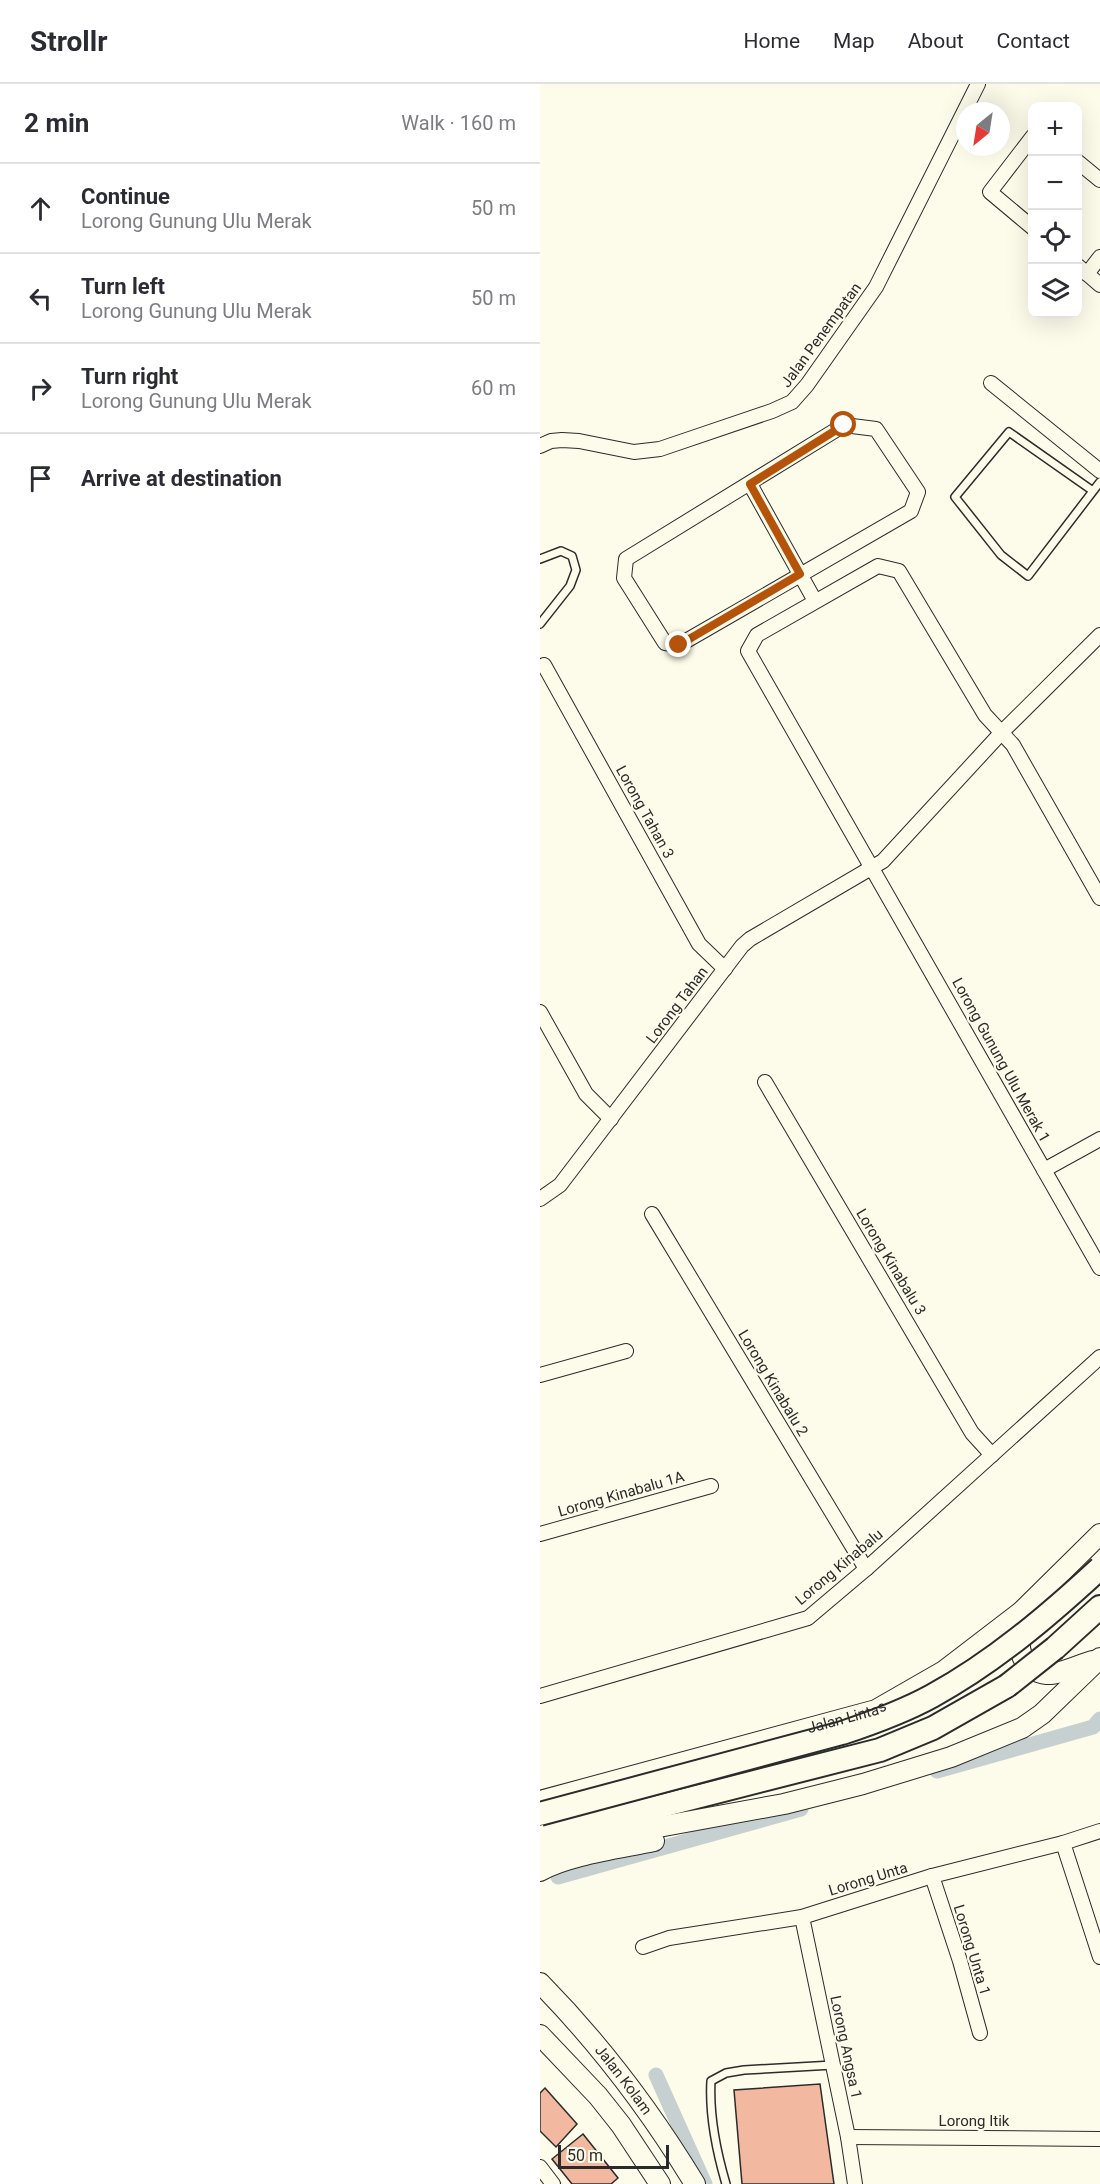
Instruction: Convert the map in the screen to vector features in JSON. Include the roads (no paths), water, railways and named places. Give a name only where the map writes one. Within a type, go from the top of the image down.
[{"type":"highway","name":"Jalan Lintas","points":[[540,1814],[842,1733],[878,1720],[930,1697],[974,1671],[1047,1617],[1100,1568]]},
{"type":"highway","points":[[540,1837],[849,1759],[918,1735],[1007,1686],[1055,1648],[1100,1607]]},
{"type":"main road","name":"Jalan Lintas","points":[[540,1800],[876,1710],[944,1671],[1021,1612],[1100,1534]]},
{"type":"main road","points":[[1049,1583],[1022,1626],[1018,1639],[1024,1662],[1031,1668],[1047,1674],[1099,1659]]},
{"type":"main road","points":[[540,1871],[549,1865],[571,1859],[718,1825],[784,1804],[921,1768],[1005,1736],[1042,1714],[1099,1659]]},
{"type":"main road","points":[[540,1855],[615,1835],[784,1804]]},
{"type":"main road","name":"Jalan Kolam","points":[[540,1983],[576,2020],[636,2092],[695,2184]]},
{"type":"main road","name":"Jalan Kolam","points":[[540,2035],[598,2096],[660,2184]]},
{"type":"street","name":"Jalan Penempatan","points":[[540,446],[551,441],[562,440],[579,441],[634,452],[660,449],[792,402],[807,385],[876,287],[978,84]]},
{"type":"street","points":[[1028,141],[990,192],[1028,225]]},
{"type":"street","points":[[1082,166],[1100,180]]},
{"type":"street","points":[[1100,257],[1082,270],[1100,285]]},
{"type":"street","points":[[991,383],[1100,471]]},
{"type":"street","points":[[844,425],[876,429],[918,492],[911,511],[679,645],[665,644],[624,578],[626,559],[750,484],[844,425]]},
{"type":"street","points":[[750,484],[814,601],[878,566],[899,571],[985,715],[1012,745],[1100,898]]},
{"type":"street","name":"Lorong Gunung Ulu Merak 1","points":[[814,601],[757,635],[748,651],[874,868],[1100,1268]]},
{"type":"street","name":"Lorong Tahan","points":[[540,1199],[560,1185],[750,939],[883,861],[1002,732],[1100,635]]},
{"type":"street","name":"Lorong Tahan 3","points":[[544,664],[699,944],[725,969]]},
{"type":"street","points":[[540,1012],[586,1094],[611,1119]]},
{"type":"street","name":"Lorong Kinabalu 3","points":[[765,1082],[972,1433],[992,1455]]},
{"type":"street","points":[[1044,1170],[1100,1139]]},
{"type":"street","name":"Lorong Kinabalu 2","points":[[652,1214],[866,1569]]},
{"type":"street","points":[[540,1375],[626,1351]]},
{"type":"street","name":"Lorong Kinabalu","points":[[540,1696],[808,1618],[866,1569],[1100,1357]]},
{"type":"street","name":"Lorong Kinabalu 1A","points":[[540,1533],[711,1486]]},
{"type":"street","name":"Lorong Unta","points":[[643,1947],[669,1938],[802,1917],[932,1876],[1063,1843],[1100,1831]]},
{"type":"street","points":[[1063,1843],[1100,1957]]},
{"type":"street","name":"Lorong Unta 1","points":[[932,1876],[960,1961],[980,2033]]},
{"type":"street","name":"Lorong Angsa 1","points":[[802,1917],[848,2137],[855,2184]]},
{"type":"street","name":"Lorong Itik","points":[[848,2137],[1100,2139]]},
{"type":"street","points":[[540,2167],[553,2184]]},
{"type":"lane","points":[[1093,491],[1009,432],[955,497],[1001,555],[1028,576],[1100,482]]},
{"type":"lane","points":[[540,559],[561,551],[572,556],[576,570],[570,586],[540,624]]},
{"type":"lane","points":[[726,2184],[714,2135],[710,2100],[711,2081],[726,2073],[744,2070],[833,2065]]},
{"type":"waterway","points":[[937,1771],[1093,1727],[1100,1719]]},
{"type":"waterway","points":[[558,1877],[801,1809]]},
{"type":"waterway","points":[[656,2075],[705,2184]]}]
